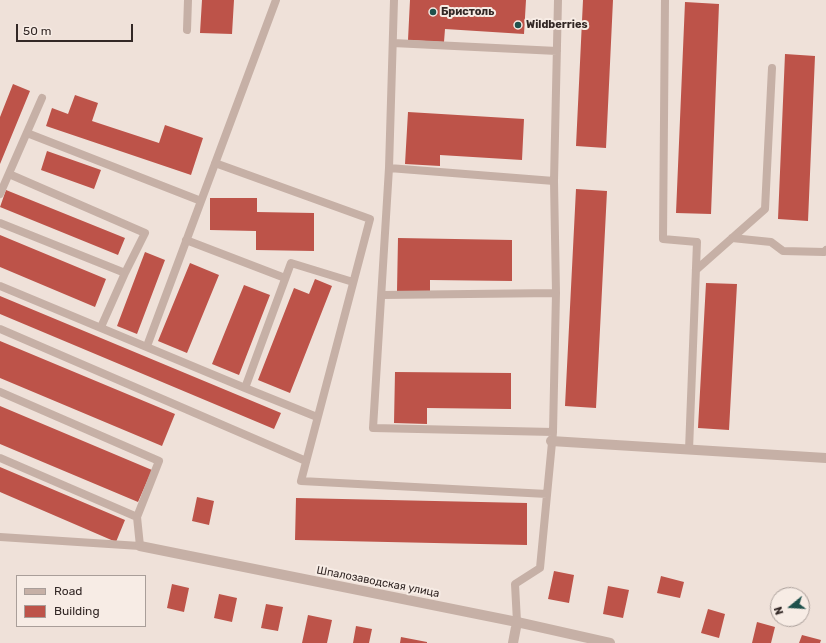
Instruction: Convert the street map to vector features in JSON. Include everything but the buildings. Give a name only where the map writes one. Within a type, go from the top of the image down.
[{"type":"street","points":[[552,437],[689,450],[826,458]]},
{"type":"street","name":"Шпалозаводская улица","points":[[140,546],[516,622],[610,643]]},
{"type":"street","points":[[513,643],[516,622]]},
{"type":"lane","points":[[187,30],[188,0]]},
{"type":"lane","points":[[147,346],[276,0]]},
{"type":"lane","points":[[394,0],[389,168],[382,295],[372,428],[552,437]]},
{"type":"lane","points":[[516,622],[515,584],[540,568],[552,437],[556,293],[554,181],[558,0]]},
{"type":"lane","points":[[666,0],[663,239],[697,242],[689,450]]},
{"type":"lane","points":[[393,43],[558,51]]},
{"type":"lane","points":[[696,270],[765,209],[772,68]]},
{"type":"lane","points":[[0,194],[42,98]]},
{"type":"lane","points":[[27,133],[201,200]]},
{"type":"lane","points":[[215,163],[370,219],[300,481],[547,494]]},
{"type":"lane","points":[[389,168],[554,181]]},
{"type":"lane","points":[[8,174],[145,233],[101,327]]},
{"type":"lane","points":[[0,223],[125,273]]},
{"type":"lane","points":[[732,238],[771,242],[783,251],[824,252],[826,250]]},
{"type":"lane","points":[[186,240],[285,278]]},
{"type":"lane","points":[[245,388],[291,263],[353,282]]},
{"type":"lane","points":[[0,286],[318,417]]},
{"type":"lane","points":[[382,295],[556,293]]},
{"type":"lane","points":[[0,329],[306,461]]},
{"type":"lane","points":[[0,392],[159,461],[137,517],[140,546],[0,537]]},
{"type":"lane","points":[[0,458],[137,517]]},
{"type":"place","name":"Бристоль","points":[[433,12]]},
{"type":"place","name":"Wildberries","points":[[518,25]]}]
